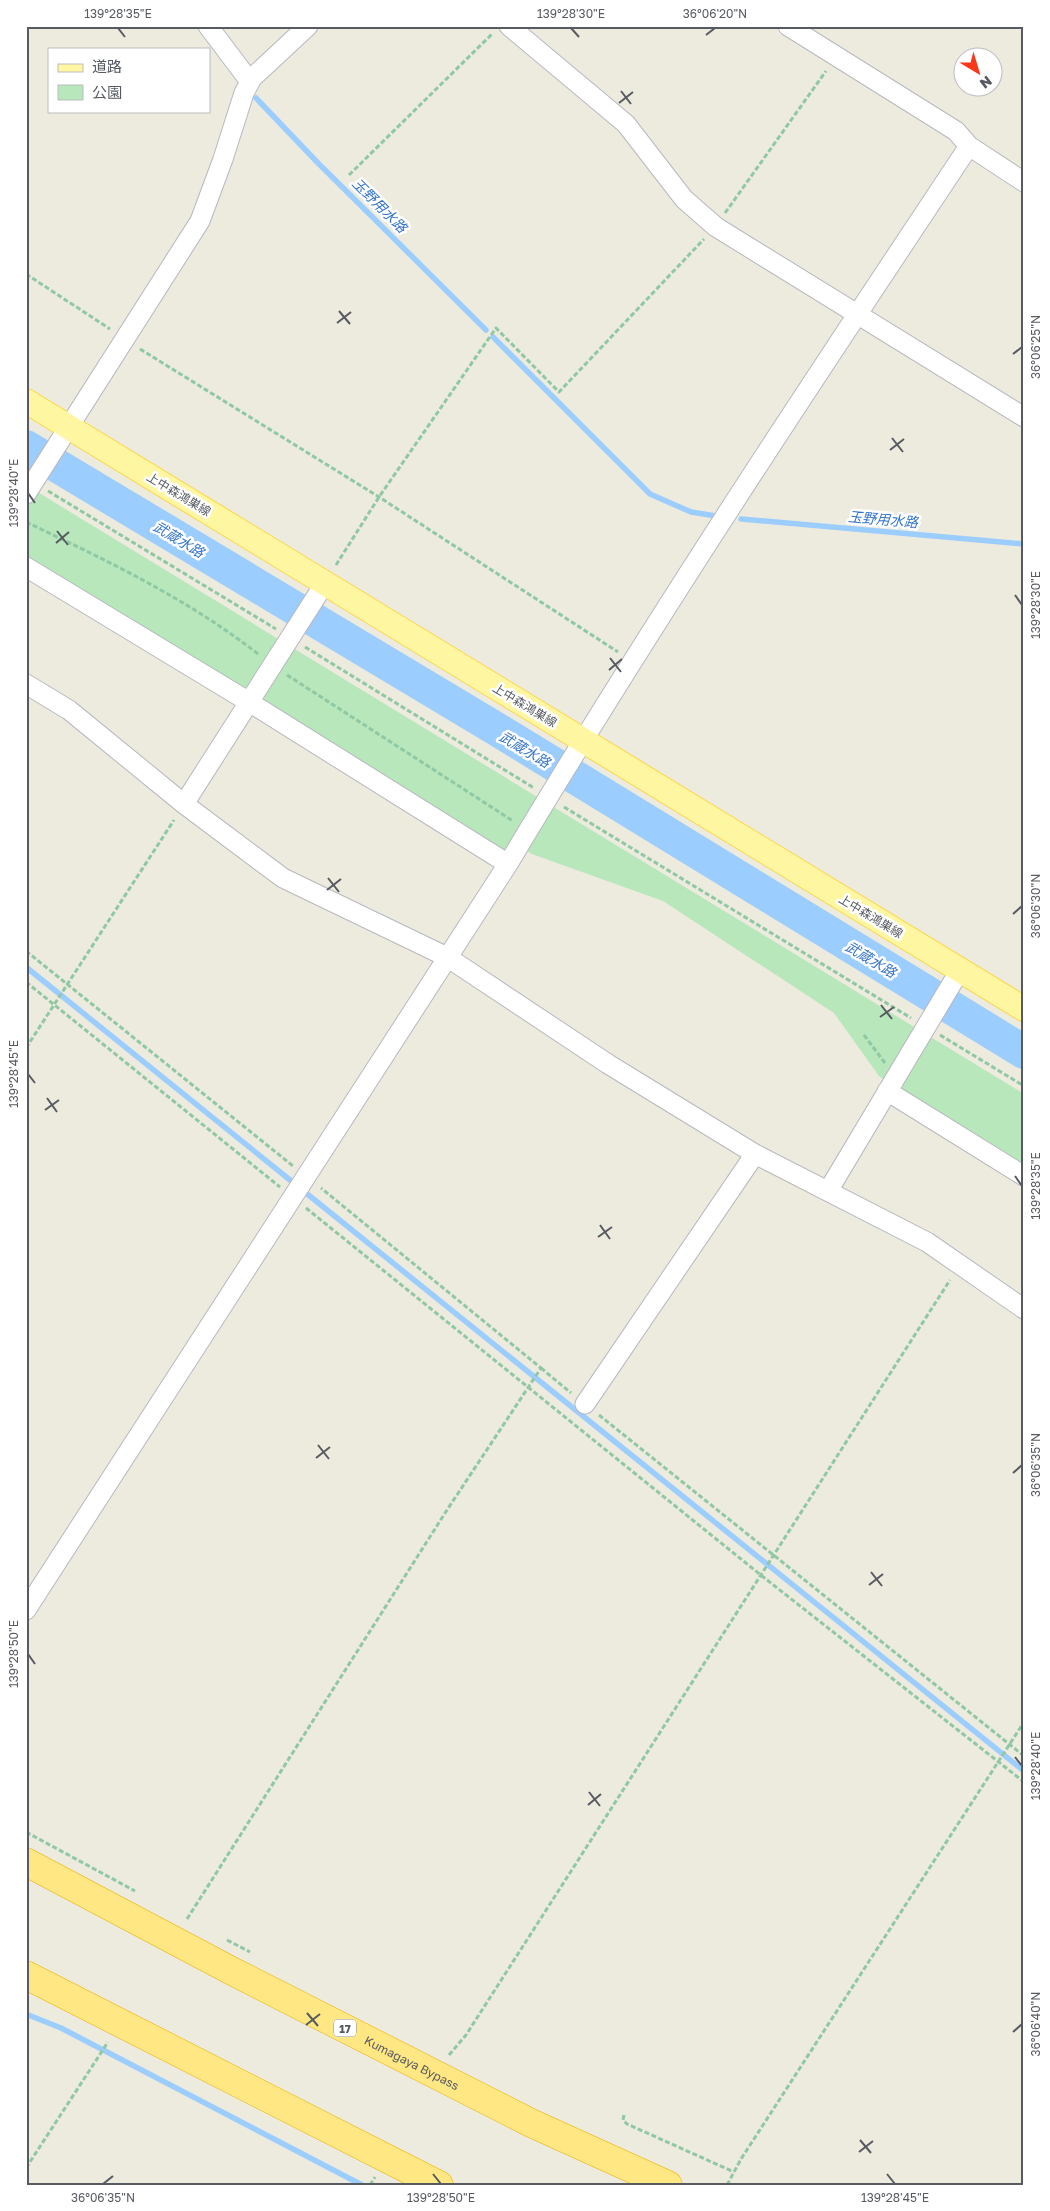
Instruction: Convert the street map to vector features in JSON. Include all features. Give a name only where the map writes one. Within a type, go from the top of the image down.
[{"type":"highway","name":"Kumagaya Bypass","points":[[26,1862],[230,1970],[531,2123],[668,2185]]},
{"type":"highway","points":[[26,1975],[438,2185]]},
{"type":"main road","name":"上中森鴻巣線","points":[[26,401],[63,434],[956,978],[1024,1010]]},
{"type":"street","points":[[208,26],[245,75],[252,78]]},
{"type":"street","points":[[26,494],[63,434],[126,340],[200,221],[223,159],[244,93],[252,78],[308,26]]},
{"type":"street","points":[[788,26],[956,131],[969,146],[1024,182]]},
{"type":"street","points":[[501,30],[626,124],[684,198],[716,226],[1024,417]]},
{"type":"street","points":[[26,1610],[447,957],[508,864],[558,796],[578,748],[857,315],[969,146]]},
{"type":"street","points":[[26,567],[249,702],[508,864]]},
{"type":"street","points":[[184,804],[320,590]]},
{"type":"street","points":[[26,684],[68,710],[184,804],[283,878],[447,957],[608,1064],[755,1154],[927,1242],[1024,1309]]},
{"type":"street","points":[[828,1190],[927,1023],[956,978]]},
{"type":"street","points":[[886,1091],[1024,1176]]},
{"type":"street","points":[[585,1404],[755,1154]]},
{"type":"path","points":[[349,175],[501,30]]},
{"type":"path","points":[[320,590],[379,497],[496,328],[559,392],[716,226],[836,56]]},
{"type":"path","points":[[26,274],[126,340],[379,497],[634,662]]},
{"type":"path","points":[[558,796],[927,1023],[1024,1086]]},
{"type":"path","points":[[26,1048],[184,804]]},
{"type":"path","points":[[26,951],[773,1556],[1024,1756]]},
{"type":"path","points":[[26,982],[762,1576],[999,1759],[1024,1782]]},
{"type":"path","points":[[466,2035],[960,1266]]},
{"type":"path","points":[[187,1919],[447,1510],[541,1368]]},
{"type":"path","points":[[728,2185],[734,2172],[1024,1722]]},
{"type":"path","points":[[26,1832],[138,1893]]},
{"type":"path","points":[[179,1915],[196,1924]]},
{"type":"path","points":[[222,1937],[257,1955]]},
{"type":"path","points":[[26,2168],[120,2024]]},
{"type":"path","points":[[440,2051],[449,2056]]},
{"type":"path","points":[[624,2115],[626,2124],[734,2172]]},
{"type":"green space","points":[[26,485],[1024,1094],[1024,1169],[903,1095],[879,1076],[834,1013],[663,901],[532,854],[511,842],[504,852],[26,561]]},
{"type":"waterway","name":"玉野用水路","points":[[256,98],[317,162],[486,330]]},
{"type":"waterway","name":"玉野用水路","points":[[493,337],[650,494],[691,512],[716,516]]},
{"type":"waterway","name":"武蔵水路","points":[[26,447],[498,730],[1024,1052]]},
{"type":"waterway","name":"玉野用水路","points":[[741,519],[1024,544]]},
{"type":"waterway","points":[[26,967],[290,1180]]},
{"type":"waterway","points":[[306,1193],[1024,1771]]},
{"type":"waterway","points":[[26,2014],[61,2028],[362,2185]]}]
